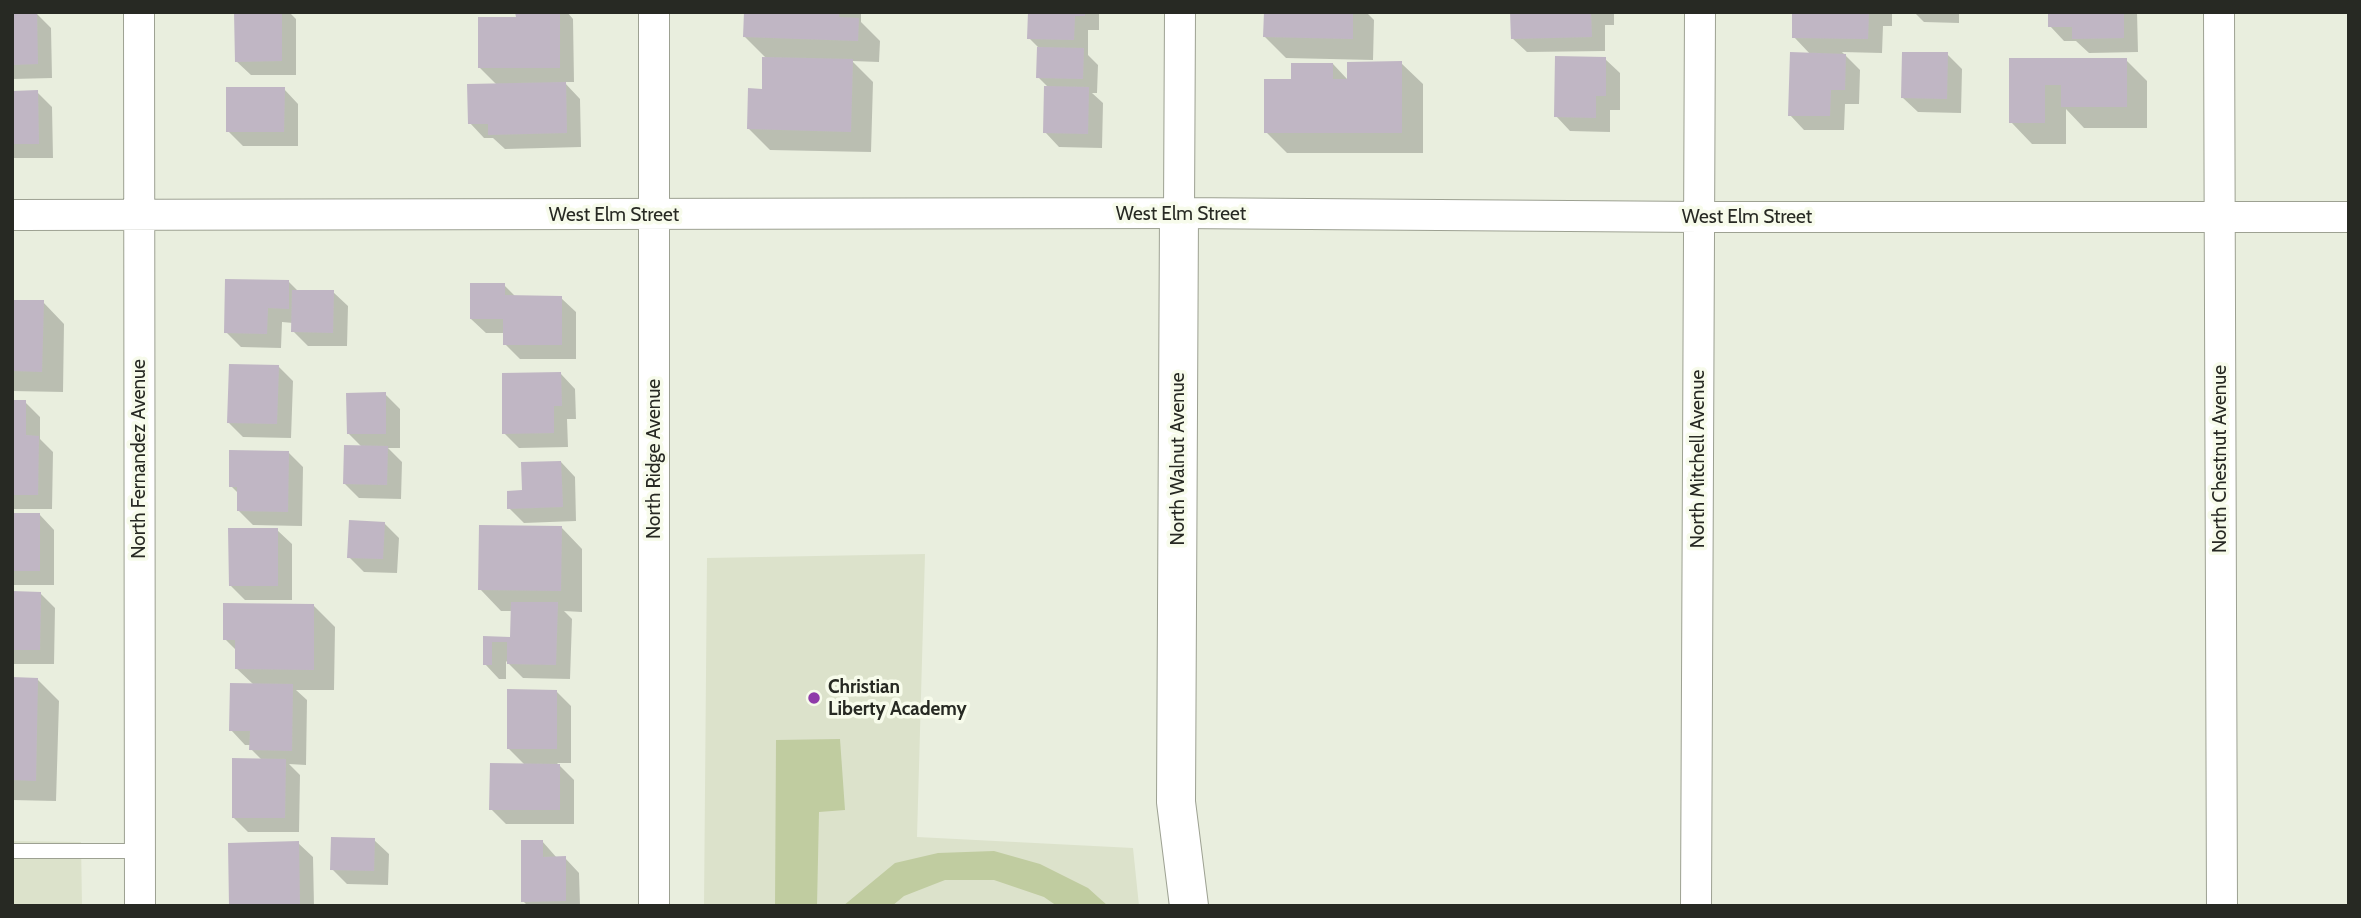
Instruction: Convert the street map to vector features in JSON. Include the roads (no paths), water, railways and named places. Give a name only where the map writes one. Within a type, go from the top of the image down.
[{"type":"street","name":"North Fernandez Avenue","points":[[139,12],[140,906]]},
{"type":"street","name":"North Ridge Avenue","points":[[654,12],[654,906]]},
{"type":"street","name":"North Walnut Avenue","points":[[1180,12],[1176,802],[1189,906]]},
{"type":"street","name":"North Mitchell Avenue","points":[[1696,906],[1700,12]]},
{"type":"street","name":"North Chestnut Avenue","points":[[2219,12],[2222,906]]},
{"type":"street","name":"West Elm Street","points":[[12,215],[1179,213],[1699,217],[2349,217]]},
{"type":"lane","points":[[12,850],[140,850]]},
{"type":"place","name":"Christian Liberty Academy","points":[[814,698]]}]
